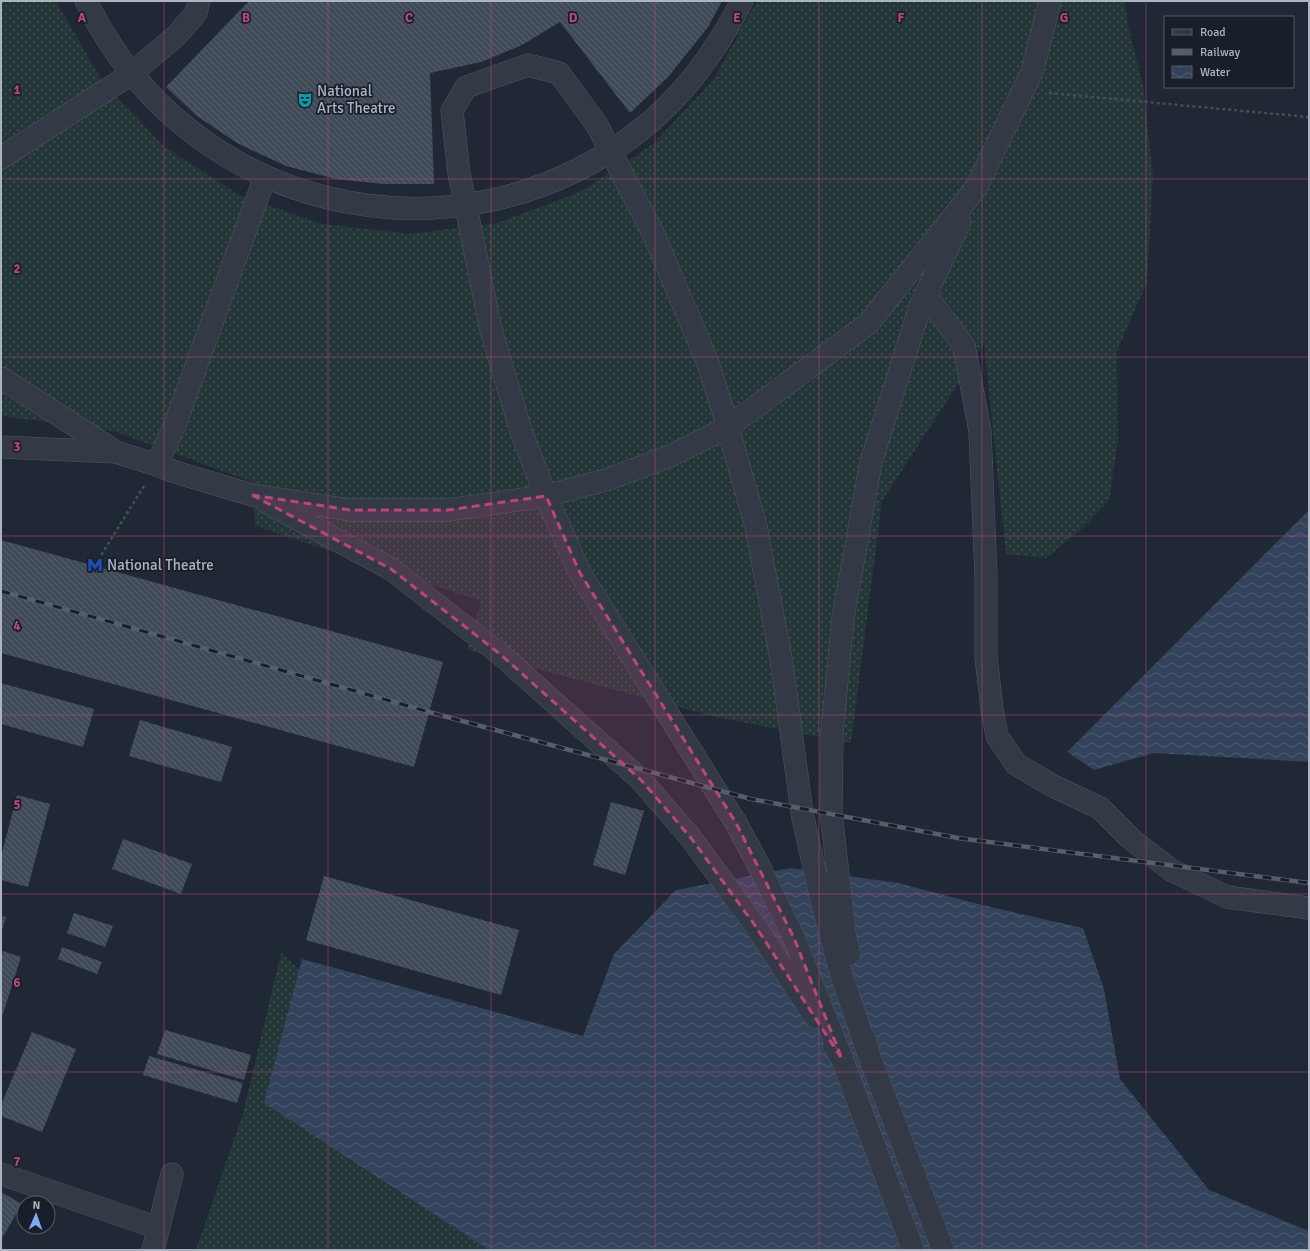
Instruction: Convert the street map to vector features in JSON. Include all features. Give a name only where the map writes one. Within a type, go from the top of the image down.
[{"type":"street","points":[[86,1],[95,20],[112,48],[131,74],[154,100],[179,123],[206,143],[229,158],[265,177],[297,190],[330,199],[398,209],[432,209],[466,205],[512,195],[556,180],[584,167],[611,151],[638,132],[664,109],[688,84],[709,58],[728,29],[742,1]]},
{"type":"street","points":[[1,158],[131,74],[176,36],[196,13],[199,1]]},
{"type":"street","points":[[868,1053],[845,935],[831,813],[832,732],[843,618],[871,462],[920,307],[1032,72],[1050,1]]},
{"type":"street","points":[[913,1250],[842,1059],[794,938],[736,823],[580,573],[546,496],[521,430],[491,330],[459,173],[452,111],[466,87],[528,65],[559,73],[597,125],[654,235],[705,356],[728,427],[756,527],[782,664],[802,813],[821,899],[841,974],[868,1053],[943,1250]]},
{"type":"street","points":[[157,465],[175,424],[265,177]]},
{"type":"street","points":[[1,447],[116,452],[175,472],[252,495],[350,510],[448,510],[546,496],[609,479],[663,458],[728,427],[868,324],[976,188]]},
{"type":"street","points":[[926,295],[964,346],[980,431],[986,576],[986,657],[992,709],[997,736],[1016,764],[1052,786],[1100,808],[1131,839],[1172,870],[1227,897],[1309,908]]},
{"type":"street","points":[[1,378],[116,452]]},
{"type":"street","points":[[252,495],[391,569],[500,654],[641,780],[691,838],[754,924],[842,1059]]},
{"type":"street","points":[[1,1174],[158,1228]]},
{"type":"street","points":[[153,1250],[172,1174]]},
{"type":"path","points":[[1023,90],[1309,117]]},
{"type":"path","points":[[95,564],[157,465]]},
{"type":"highlighted area","points":[[252,495],[350,510],[448,510],[546,496],[580,573],[736,823],[794,938],[842,1059],[754,924],[691,838],[641,780],[500,654],[391,569]]},
{"type":"shaded area","points":[[1,1],[57,1],[104,84],[165,147],[239,195],[322,224],[410,234],[497,223],[580,192],[653,144],[713,80],[757,1],[1126,1],[1125,5],[1128,25],[1143,85],[1153,176],[1147,282],[1117,351],[1118,440],[1109,501],[1083,528],[1046,558],[1006,554],[984,344],[882,501],[851,743],[715,717],[467,650],[481,601],[255,526],[252,482],[114,431],[1,416]]},
{"type":"shaded area","points":[[281,953],[596,1250],[196,1250],[243,1113]]},
{"type":"water","points":[[1309,510],[1309,762],[1154,753],[1094,770],[1067,752]]},
{"type":"water","points":[[791,868],[898,883],[978,904],[1083,928],[1104,989],[1120,1079],[1209,1190],[1309,1231],[1309,1250],[489,1250],[264,1103],[302,959],[583,1036],[614,954],[676,890]]},
{"type":"building","name":"National Arts Theatre","points":[[247,1],[722,1],[708,27],[668,77],[630,113],[560,22],[522,45],[481,62],[430,73],[434,184],[384,184],[336,179],[286,166],[237,143],[197,116],[166,87],[248,2]]},
{"type":"building","points":[[1,540],[443,662],[414,767],[1,653]]},
{"type":"building","points":[[1,683],[94,709],[83,747],[1,724]]},
{"type":"building","points":[[140,720],[232,747],[221,782],[129,756]]},
{"type":"building","points":[[17,795],[50,804],[28,887],[1,880],[1,857]]},
{"type":"building","points":[[611,802],[644,811],[625,875],[593,865]]},
{"type":"building","points":[[123,839],[192,864],[181,894],[112,869]]},
{"type":"building","points":[[324,876],[519,930],[501,995],[306,940]]},
{"type":"building","points":[[74,913],[113,926],[105,947],[67,933]]},
{"type":"building","points":[[1,916],[6,917],[1,933]]},
{"type":"building","points":[[62,947],[102,962],[97,974],[58,959]]},
{"type":"building","points":[[3,951],[21,957],[1,1020],[1,957]]},
{"type":"building","points":[[165,1030],[251,1055],[244,1080],[157,1054]]},
{"type":"building","points":[[32,1032],[76,1049],[42,1132],[1,1116],[1,1105]]},
{"type":"building","points":[[149,1056],[243,1083],[237,1103],[143,1075]]},
{"type":"building","points":[[1,1192],[16,1201],[16,1214],[1,1240]]},
{"type":"railway","points":[[1,591],[440,715],[751,799],[958,838],[1309,883]]},
{"type":"place","name":"National Arts Theatre","points":[[305,100]]},
{"type":"place","name":"National Theatre","points":[[95,565]]}]
